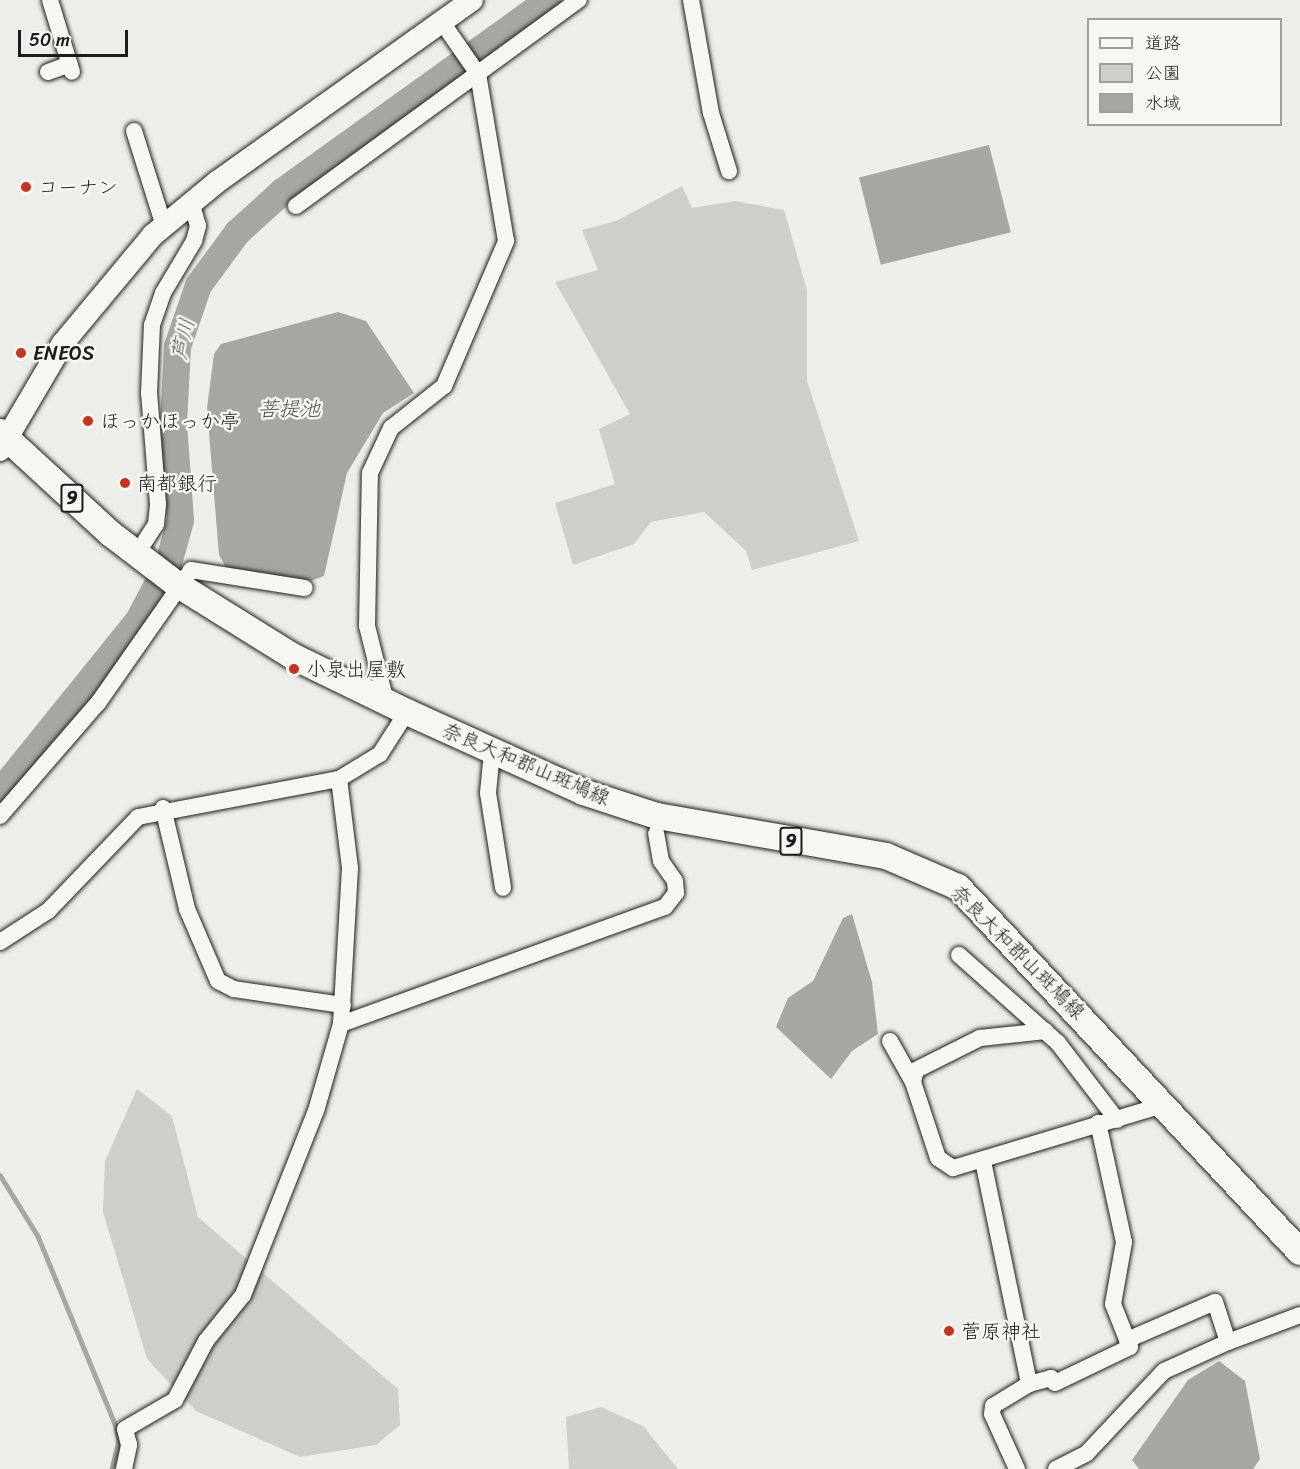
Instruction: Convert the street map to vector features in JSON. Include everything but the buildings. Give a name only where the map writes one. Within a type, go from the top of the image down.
[{"type":"main road","name":"奈良大和郡山斑鳩線","points":[[2,440],[140,558],[178,585],[294,657],[492,752],[583,792],[657,816],[886,856],[958,887],[1166,1104],[1300,1252]]},
{"type":"street","points":[[48,72],[71,68],[50,0]]},
{"type":"street","points":[[2,440],[94,300],[164,225],[191,202],[472,0]]},
{"type":"street","points":[[296,206],[579,0]]},
{"type":"street","points":[[691,0],[711,113],[729,171]]},
{"type":"street","points":[[0,942],[48,911],[138,817],[163,808],[339,779],[380,754],[396,707],[367,626],[370,473],[391,428],[444,386],[506,241],[478,74],[442,22]]},
{"type":"street","points":[[134,131],[164,225]]},
{"type":"street","points":[[140,558],[156,524],[158,504],[149,393],[152,325],[163,293],[194,241],[198,226],[191,202]]},
{"type":"street","points":[[0,816],[98,703],[178,585],[191,570],[305,588]]},
{"type":"street","points":[[492,752],[488,793],[503,888]]},
{"type":"street","points":[[123,1469],[129,1445],[125,1429],[175,1400],[206,1341],[243,1295],[296,1168],[342,1024],[350,868],[339,779]]},
{"type":"street","points":[[163,808],[187,909],[218,981],[234,989],[343,1005]]},
{"type":"street","points":[[342,1024],[665,907],[676,893],[675,880],[661,861],[656,833]]},
{"type":"street","points":[[959,955],[1046,1031],[1117,1120]]},
{"type":"street","points":[[913,1082],[916,1070],[980,1038],[1046,1031]]},
{"type":"street","points":[[890,1041],[913,1082],[941,1162],[958,1169],[1098,1123],[1117,1120],[1166,1104]]},
{"type":"street","points":[[1017,1469],[992,1414],[993,1406],[1029,1384],[1051,1378],[1055,1383],[1130,1347],[1113,1292],[1124,1254],[1122,1226],[1098,1123]]},
{"type":"street","points":[[983,1161],[1029,1384]]},
{"type":"street","points":[[1126,1340],[1215,1302],[1228,1342]]},
{"type":"street","points":[[1056,1469],[1086,1454],[1164,1371],[1228,1342],[1300,1315]]},
{"type":"green space","points":[[682,186],[692,208],[735,201],[784,210],[807,290],[807,381],[859,541],[752,570],[746,551],[704,512],[651,522],[634,544],[573,565],[555,503],[615,484],[599,429],[630,414],[555,282],[598,270],[582,230],[616,221]]},
{"type":"green space","points":[[137,1089],[172,1116],[198,1217],[398,1389],[400,1425],[376,1445],[300,1457],[196,1411],[147,1359],[103,1212],[105,1161]]},
{"type":"green space","points":[[601,1407],[643,1426],[678,1469],[569,1469],[566,1417]]},
{"type":"water","points":[[989,145],[1011,232],[881,265],[859,177]]},
{"type":"water","name":"菩提池","points":[[338,312],[366,321],[414,393],[383,413],[347,473],[324,576],[308,582],[227,569],[219,555],[207,408],[214,354],[221,344]]},
{"type":"water","points":[[852,914],[872,982],[878,1034],[852,1051],[831,1079],[776,1027],[788,998],[813,981],[843,918]]},
{"type":"water","points":[[1219,1361],[1245,1381],[1260,1459],[1253,1469],[1139,1469],[1132,1460],[1188,1380]]},
{"type":"waterway","name":"芦川","points":[[0,791],[138,620],[168,563],[180,520],[173,423],[177,346],[198,285],[237,232],[282,191],[548,0]]},
{"type":"waterway","points":[[0,1175],[38,1236],[116,1426],[119,1441],[112,1469]]},
{"type":"place","name":"コーナン","points":[[26,187]]},
{"type":"place","name":"ENEOS","points":[[21,353]]},
{"type":"place","name":"ほっかほっか亭","points":[[88,421]]},
{"type":"place","name":"南都銀行","points":[[125,483]]},
{"type":"place","name":"小泉出屋敷","points":[[294,669]]},
{"type":"place","name":"菅原神社","points":[[949,1331]]}]
